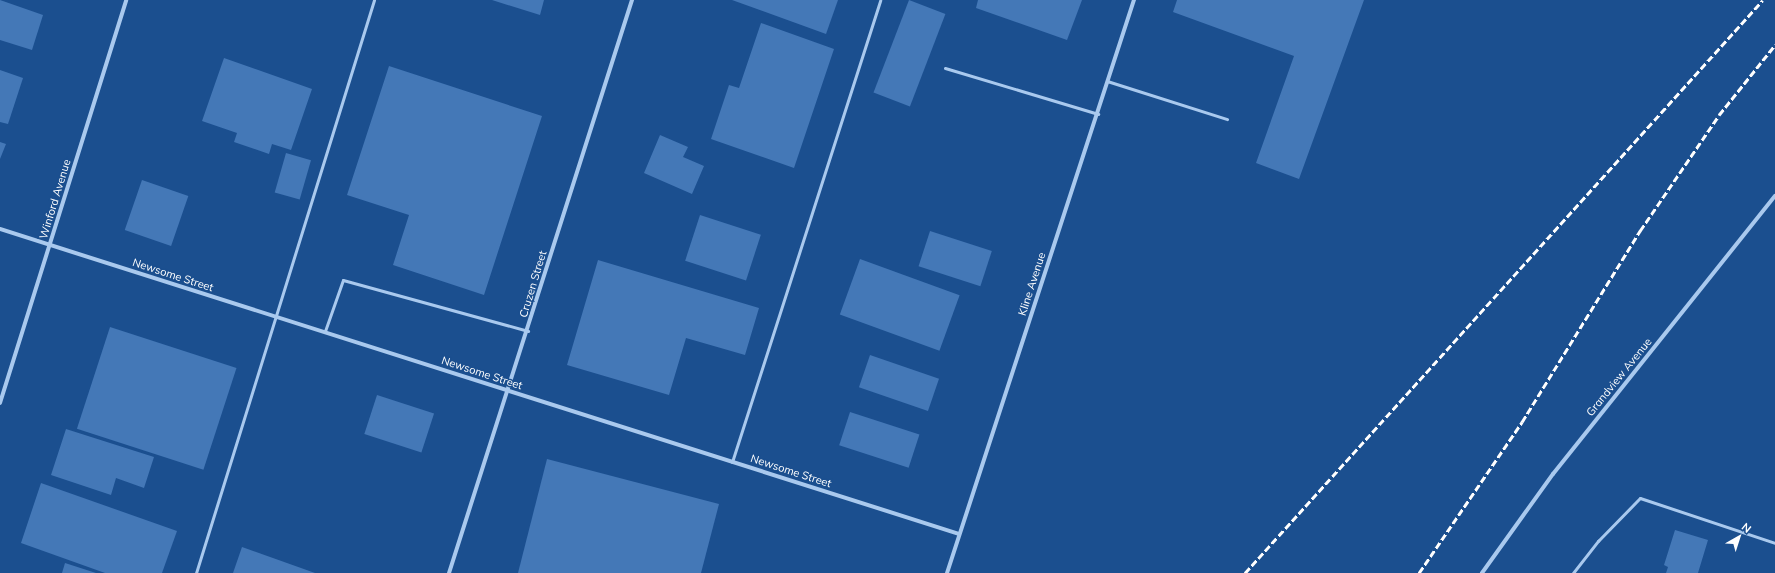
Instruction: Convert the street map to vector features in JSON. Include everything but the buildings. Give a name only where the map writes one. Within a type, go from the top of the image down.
[{"type":"street","name":"Winford Avenue","points":[[0,403],[126,0]]},
{"type":"street","name":"Cruzen Street","points":[[449,573],[509,391],[632,0]]},
{"type":"street","name":"Kline Avenue","points":[[947,573],[1134,0]]},
{"type":"street","name":"Grandview Avenue","points":[[1482,573],[1553,474],[1775,196]]},
{"type":"street","name":"Newsome Street","points":[[0,229],[325,331],[959,534]]},
{"type":"lane","points":[[196,573],[274,316],[374,0]]},
{"type":"lane","points":[[732,462],[880,0]]},
{"type":"lane","points":[[945,68],[1098,114]]},
{"type":"lane","points":[[1107,81],[1227,119]]},
{"type":"lane","points":[[325,331],[343,280],[528,331]]},
{"type":"lane","points":[[1573,573],[1598,541],[1640,498],[1775,544]]},
{"type":"railway","points":[[1245,573],[1763,0]]},
{"type":"railway","points":[[1419,573],[1522,422],[1640,231],[1719,115],[1775,45]]}]
